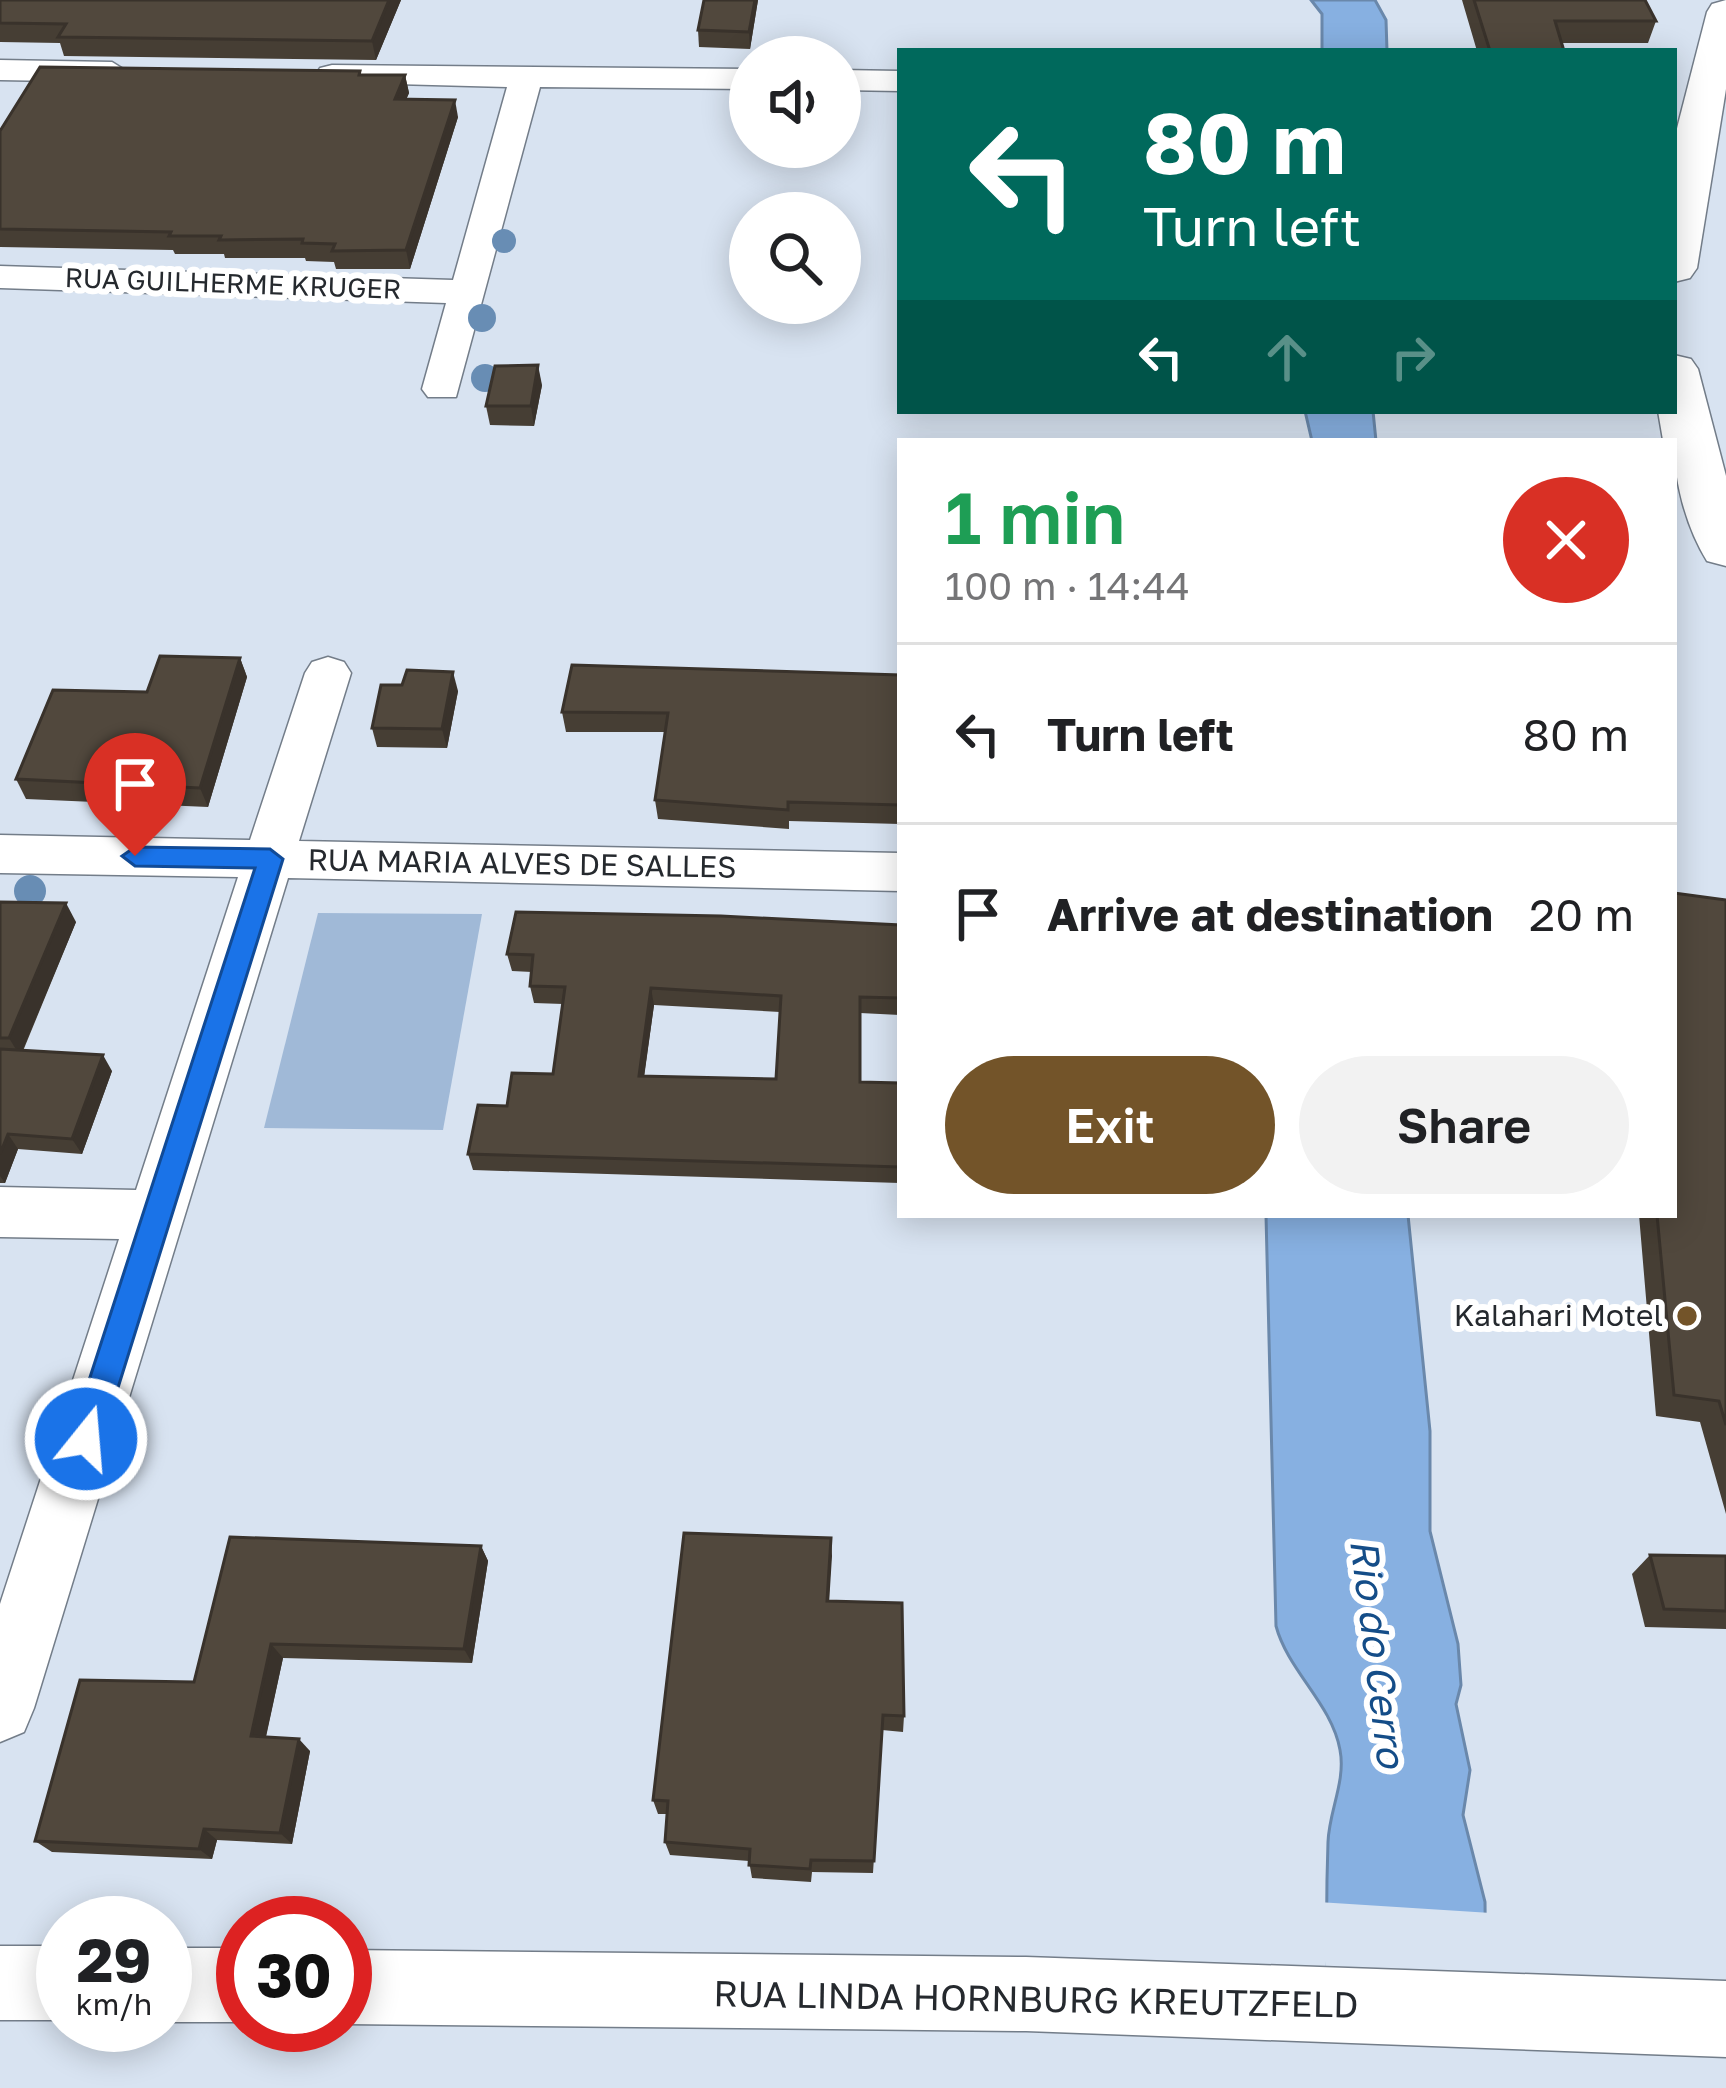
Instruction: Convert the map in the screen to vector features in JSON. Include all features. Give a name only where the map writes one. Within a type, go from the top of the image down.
[{"type":"main road","points":[[1677,250],[1700,110],[1726,12]]},
{"type":"main road","points":[[1677,384],[1688,440],[1726,549]]},
{"type":"street","points":[[0,70],[143,72]]},
{"type":"street","points":[[311,74],[729,79]]},
{"type":"street","points":[[442,389],[526,77]]},
{"type":"street","points":[[861,80],[897,81]]},
{"type":"street","name":"RUA GUILHERME KRUGER","points":[[0,277],[466,292]]},
{"type":"street","points":[[0,1708],[328,673]]},
{"type":"street","name":"RUA MARIA ALVES DE SALLES","points":[[0,854],[897,872]]},
{"type":"street","points":[[0,1212],[157,1215]]},
{"type":"street","points":[[0,1983],[36,1983]]},
{"type":"street","name":"RUA LINDA HORNBURG KREUTZFELD","points":[[372,1987],[1026,1994],[1726,2019]]},
{"type":"shaded area","points":[[318,913],[482,914],[443,1130],[264,1128]]},
{"type":"water","points":[[1311,0],[1375,0],[1386,20],[1387,48],[1322,48],[1322,14]]},
{"type":"water","points":[[1306,414],[1373,414],[1376,438],[1311,438]]},
{"type":"water","name":"Rio do Cerro","points":[[1266,1218],[1408,1218],[1430,1431],[1430,1531],[1458,1644],[1461,1685],[1456,1704],[1470,1770],[1463,1815],[1485,1902],[1486,2000],[1329,2011],[1328,1842],[1340,1750],[1328,1718],[1276,1626]]},
{"type":"pier","points":[[1318,1902],[1491,1913],[1492,2000],[1503,2088],[1310,2088],[1326,1970]]},
{"type":"building","points":[[0,0],[389,0],[372,41],[58,37],[66,24],[0,23]]},
{"type":"building","points":[[704,0],[755,0],[749,32],[698,30]]},
{"type":"building","points":[[1474,0],[1645,0],[1656,21],[1555,21],[1563,48],[1489,48]]},
{"type":"building","points":[[40,67],[360,71],[359,75],[405,75],[395,99],[455,100],[406,250],[332,251],[335,244],[302,243],[303,239],[219,240],[221,236],[169,236],[171,232],[0,229],[0,131]]},
{"type":"building","points":[[538,365],[531,406],[486,406],[495,366]]},
{"type":"building","points":[[160,656],[240,658],[200,788],[16,779],[53,690],[147,692]]},
{"type":"building","points":[[572,665],[897,675],[897,805],[788,802],[788,810],[655,800],[668,713],[562,712]]},
{"type":"building","points":[[407,670],[453,672],[442,729],[372,728],[381,685],[402,685]]},
{"type":"building","name":"Kalahari Motel","points":[[1677,893],[1726,900],[1726,1425],[1719,1401],[1674,1395],[1657,1218],[1677,1218]]},
{"type":"building","points":[[0,902],[66,903],[9,1038],[0,1038]]},
{"type":"building","points":[[516,912],[897,925],[897,998],[860,997],[860,1082],[897,1083],[897,1167],[468,1154],[478,1105],[507,1106],[512,1073],[553,1074],[565,987],[530,986],[533,955],[507,954]],"holes":[[[651,988],[781,996],[776,1079],[639,1076]]]},
{"type":"building","points":[[0,1049],[103,1055],[72,1139],[8,1134],[0,1154]]},
{"type":"building","points":[[684,1533],[831,1538],[827,1601],[902,1603],[904,1716],[883,1715],[874,1861],[811,1860],[810,1869],[749,1865],[750,1849],[665,1842],[668,1801],[653,1800]]},
{"type":"building","points":[[230,1537],[481,1546],[464,1649],[271,1644],[251,1736],[299,1739],[280,1833],[204,1829],[199,1849],[35,1841],[80,1680],[194,1682]]},
{"type":"building","points":[[1650,1555],[1726,1556],[1726,1611],[1664,1609]]},
{"type":"place","name":"Kalahari Motel","points":[[1687,1316]]},
{"type":"route","points":[[86,1439],[270,859],[135,856]]}]
